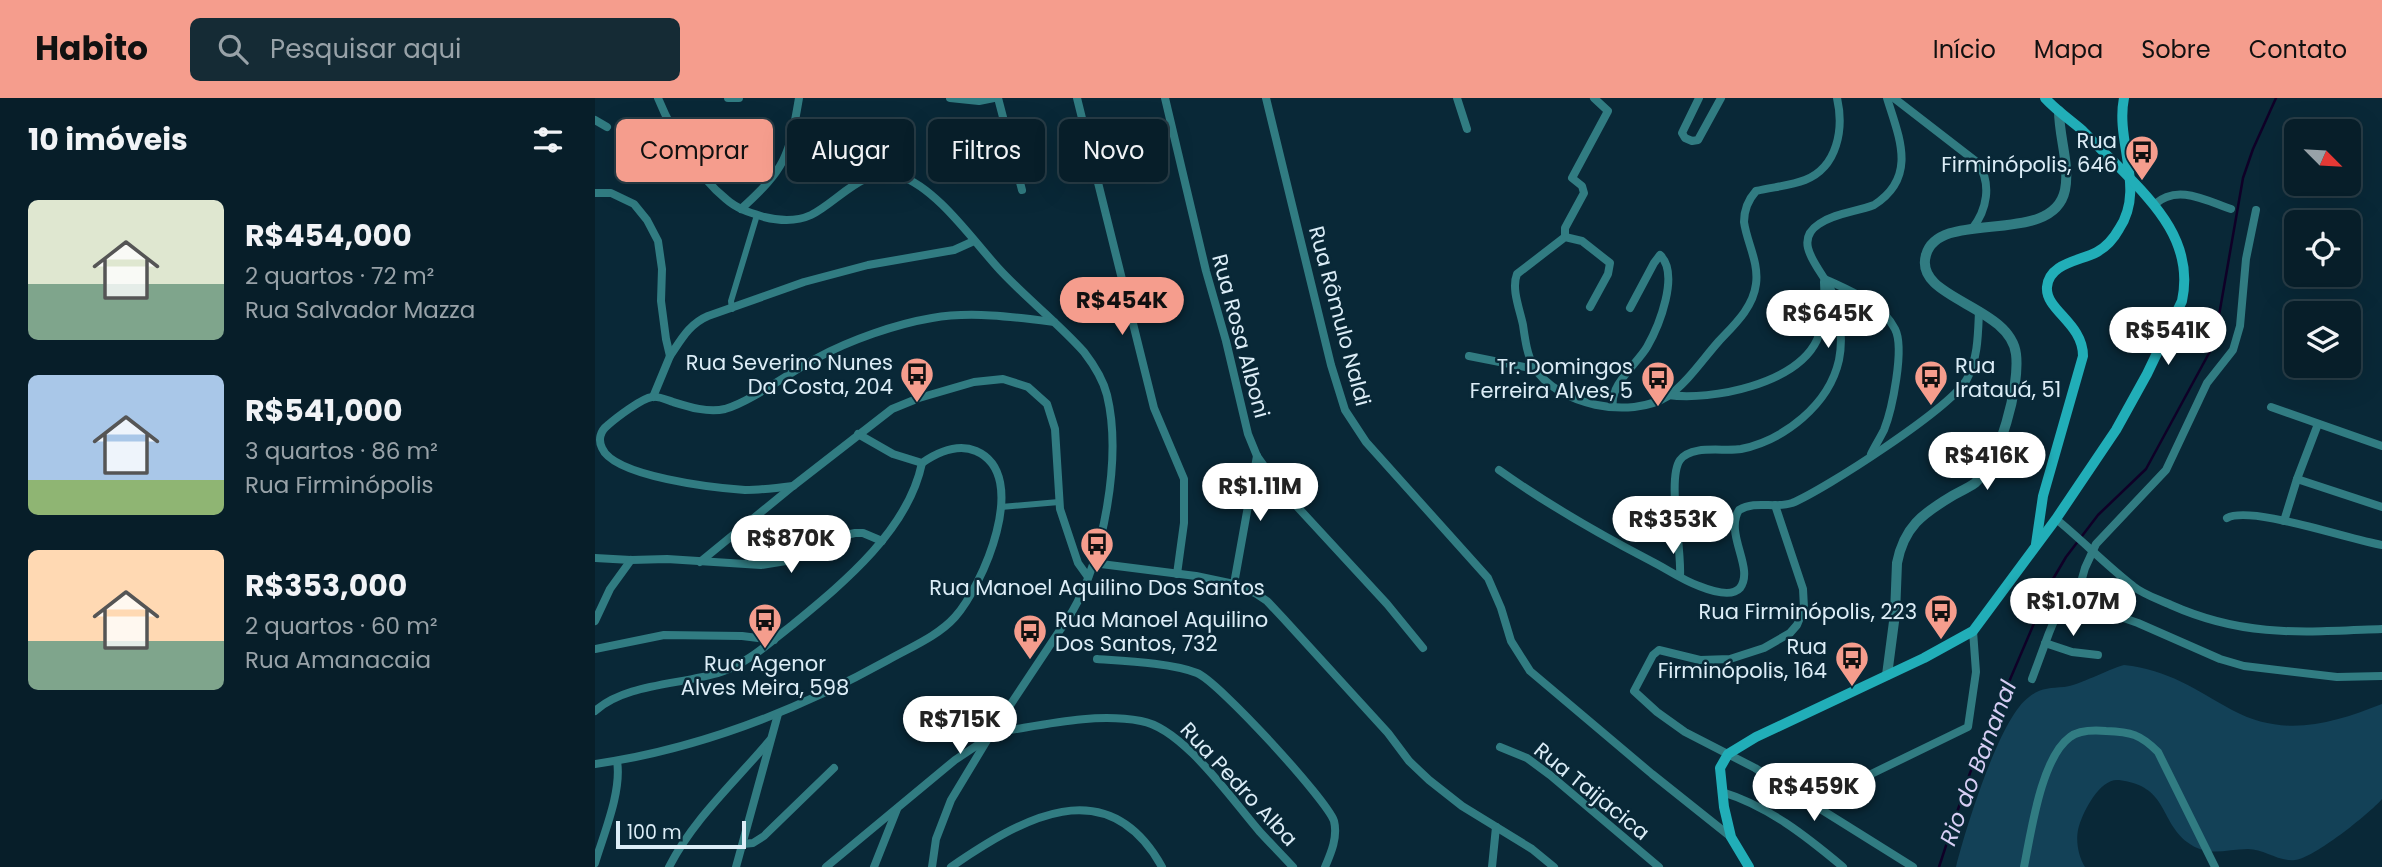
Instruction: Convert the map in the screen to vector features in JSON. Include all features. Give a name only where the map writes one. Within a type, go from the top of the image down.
[{"type":"main road","points":[[1748,867],[1731,837],[1722,792],[1720,768],[1728,754],[1756,737],[1924,658],[1973,631],[2036,547],[2042,529],[2040,510],[2083,356],[2081,338],[2049,298],[2049,279],[2064,265],[2103,248],[2115,236],[2130,207],[2131,179],[2121,121],[2124,98]]},
{"type":"main road","points":[[2042,529],[2059,521],[2128,410],[2182,301],[2183,279],[2179,247],[2166,219],[2155,204],[2044,99]]},
{"type":"main road","points":[[2040,510],[2059,521]]},
{"type":"street","points":[[658,98],[677,136],[706,177],[725,198],[741,209],[757,215],[798,220],[818,211],[867,178],[888,173],[908,178],[928,191],[1001,271],[1084,352],[1104,386],[1112,439],[1110,492],[1088,577],[1067,619],[990,735],[951,800],[936,839],[932,867]]},
{"type":"street","points":[[728,98],[739,98]]},
{"type":"street","points":[[741,209],[780,168],[793,136],[799,98]]},
{"type":"street","points":[[950,98],[979,101],[996,98],[1022,190]]},
{"type":"street","points":[[1077,98],[1154,408],[1184,479],[1185,506],[1177,574]]},
{"type":"street","name":"Rua Rosa Alboni","points":[[1165,98],[1206,271],[1248,434],[1257,456],[1279,487],[1387,604],[1423,648]]},
{"type":"street","name":"Rua Rômulo Naldi","points":[[1266,98],[1331,365],[1345,410],[1379,457],[1488,578],[1495,590],[1514,648],[1530,671],[1731,837]]},
{"type":"street","points":[[1457,98],[1467,128]]},
{"type":"street","points":[[1594,98],[1608,111],[1572,178],[1582,186],[1584,193],[1566,228],[1565,237],[1526,265],[1515,277],[1515,292],[1525,339],[1535,369],[1551,386],[1591,404],[1613,407],[1645,405],[1668,396],[1702,397],[1764,382],[1797,362],[1817,339],[1824,310],[1824,279]]},
{"type":"street","points":[[1699,98],[1682,133],[1692,141],[1698,140],[1721,98]]},
{"type":"street","points":[[1668,396],[1743,314],[1752,297],[1756,267],[1744,222],[1750,197],[1756,191],[1805,180],[1825,165],[1838,142],[1840,121],[1837,98]]},
{"type":"street","points":[[1680,576],[1675,491],[1681,459],[1699,451],[1746,447],[1786,430],[1814,407],[1828,387],[1838,361],[1840,337],[1834,294],[1809,252],[1807,240],[1811,230],[1828,219],[1882,200],[1894,184],[1903,155],[1887,98]]},
{"type":"street","points":[[1894,98],[1978,163],[1987,193],[1982,213],[1972,229]]},
{"type":"street","points":[[1887,675],[1895,614],[1897,563],[1907,531],[1921,517],[1978,479],[1992,460],[2005,426],[2014,384],[2016,352],[2009,336],[2000,324],[1935,284],[1925,269],[1926,252],[1935,241],[1951,232],[2031,220],[2053,211],[2065,192],[2066,180],[2059,111]]},
{"type":"street","points":[[595,120],[607,127]]},
{"type":"street","points":[[2062,145],[2071,122]]},
{"type":"street","points":[[595,193],[620,196],[640,211],[658,241],[661,255],[661,301],[670,356]]},
{"type":"street","points":[[2155,204],[2163,197],[2182,193],[2231,209]]},
{"type":"street","points":[[2077,597],[2092,552],[2104,534],[2166,470],[2207,383],[2231,354],[2241,326],[2246,259],[2256,210]]},
{"type":"street","points":[[732,309],[731,301],[757,215]]},
{"type":"street","points":[[1565,237],[1582,241],[1610,264],[1608,274],[1590,307]]},
{"type":"street","points":[[653,397],[670,356],[698,321],[804,282],[868,265],[954,250],[974,241]]},
{"type":"street","points":[[1613,407],[1615,391],[1646,348],[1664,307],[1668,270],[1660,255],[1630,309]]},
{"type":"street","points":[[1824,279],[1867,300],[1897,331],[1898,358],[1894,388],[1884,428],[1870,457]]},
{"type":"street","points":[[1499,470],[1598,532],[1700,587],[1728,593],[1739,588],[1743,569],[1735,530],[1737,512],[1753,505],[1785,505],[1809,495],[1870,457],[1952,398],[1962,387],[1976,355],[1979,311]]},
{"type":"street","points":[[793,486],[747,490],[691,484],[636,471],[611,460],[601,446],[600,439],[605,427],[653,397],[694,408],[721,410],[747,399],[830,352],[898,327],[932,318],[971,316],[1054,322]]},
{"type":"street","points":[[1469,356],[1535,369]]},
{"type":"street","points":[[700,562],[892,409],[915,399],[974,382],[1003,379],[1028,387],[1040,396],[1052,415],[1059,502],[1066,534],[1077,563],[1088,577]]},
{"type":"street","points":[[2271,407],[2382,446]]},
{"type":"street","points":[[2284,521],[2318,424]]},
{"type":"street","points":[[858,434],[893,454],[922,463]]},
{"type":"street","points":[[595,711],[619,696],[703,677],[731,668],[755,655],[851,574],[881,541],[908,500],[922,463],[941,452],[960,448],[984,456],[991,462],[999,480],[1001,507],[995,537],[975,590],[948,625],[866,672],[778,714],[683,747],[595,764]]},
{"type":"street","points":[[1234,584],[1257,456]]},
{"type":"street","points":[[2297,479],[2382,507]]},
{"type":"street","points":[[1001,507],[1059,502]]},
{"type":"street","points":[[1775,505],[1803,589],[1804,608],[1797,625],[1790,633],[1764,648],[1730,659],[1700,660],[1660,650],[1653,654],[1634,691],[1685,732],[1728,754],[1913,867]]},
{"type":"street","points":[[2227,519],[2237,514],[2284,521],[2382,545]]},
{"type":"street","points":[[2059,521],[2139,590],[2193,615],[2227,625],[2293,633],[2382,629]]},
{"type":"street","points":[[595,558],[761,565],[813,553],[855,533],[863,533],[881,541]]},
{"type":"street","points":[[595,621],[610,589],[631,560]]},
{"type":"street","points":[[1093,562],[1234,584],[1267,601],[1388,733],[1409,761],[1451,798],[1532,849],[1554,867]]},
{"type":"street","points":[[2032,679],[2066,597],[2077,597],[2095,608],[2139,623],[2220,659],[2244,666],[2337,677],[2382,676]]},
{"type":"street","points":[[1812,804],[1968,727],[1976,672],[1973,631]]},
{"type":"street","points":[[595,649],[664,635],[742,636],[774,640]]},
{"type":"street","points":[[2045,643],[2072,652],[2098,655]]},
{"type":"street","points":[[1097,659],[1183,669],[1197,673],[1213,683],[1287,761],[1331,815],[1335,832],[1325,867]]},
{"type":"street","points":[[736,867],[778,714]]},
{"type":"street","name":"Rua Pedro Alba","points":[[990,735],[1094,719],[1123,718],[1155,725],[1173,737],[1202,764],[1293,867]]},
{"type":"street","points":[[2024,867],[2042,786],[2057,750],[2070,736],[2092,730],[2132,732],[2158,752],[2215,867]]},
{"type":"street","points":[[826,867],[955,760],[990,735]]},
{"type":"street","points":[[669,867],[681,844],[703,815],[770,740]]},
{"type":"street","name":"Rua Taijacica","points":[[1500,747],[1516,752],[1550,775],[1659,867]]},
{"type":"street","points":[[595,863],[615,795],[619,770],[617,761]]},
{"type":"street","points":[[743,844],[753,843],[764,836],[834,768]]},
{"type":"street","points":[[1722,792],[1751,802],[1787,823],[1843,867]]},
{"type":"street","points":[[874,867],[898,807]]},
{"type":"street","points":[[951,867],[994,839],[1035,819],[1075,809],[1107,816],[1132,829],[1151,849],[1162,867]]},
{"type":"street","points":[[1492,867],[1496,827]]},
{"type":"shaded area","points":[[2124,665],[2168,676],[2251,719],[2270,724],[2289,726],[2326,722],[2382,704],[2382,799],[2366,815],[2315,852],[2289,860],[2248,849],[2217,852],[2195,847],[2178,833],[2155,796],[2135,783],[2112,781],[2099,789],[2079,826],[2078,847],[2085,867],[1956,867],[1985,776],[2018,709],[2037,692],[2070,686]]},
{"type":"waterway","name":"Rio do Bananal","points":[[1939,867],[1970,773],[2053,579],[2098,515],[2146,469],[2214,344],[2243,178],[2276,98]]},
{"type":"place","name":"Rua Firminópolis, 646","points":[[2142,182]]},
{"type":"place","name":"Rua Severino Nunes Da Costa, 204","points":[[917,404]]},
{"type":"place","name":"Rua Iratauá, 51","points":[[1931,407]]},
{"type":"place","name":"Tr. Domingos Ferreira Alves, 5","points":[[1658,408]]},
{"type":"place","name":"Rua Manoel Aquilino Dos Santos","points":[[1097,574]]},
{"type":"place","name":"Rua Firminópolis, 223","points":[[1941,641]]},
{"type":"place","name":"Rua Agenor Alves Meira, 598","points":[[765,650]]},
{"type":"place","name":"Rua Manoel Aquilino Dos Santos, 732","points":[[1030,661]]},
{"type":"place","name":"Rua Firminópolis, 164","points":[[1852,688]]}]
